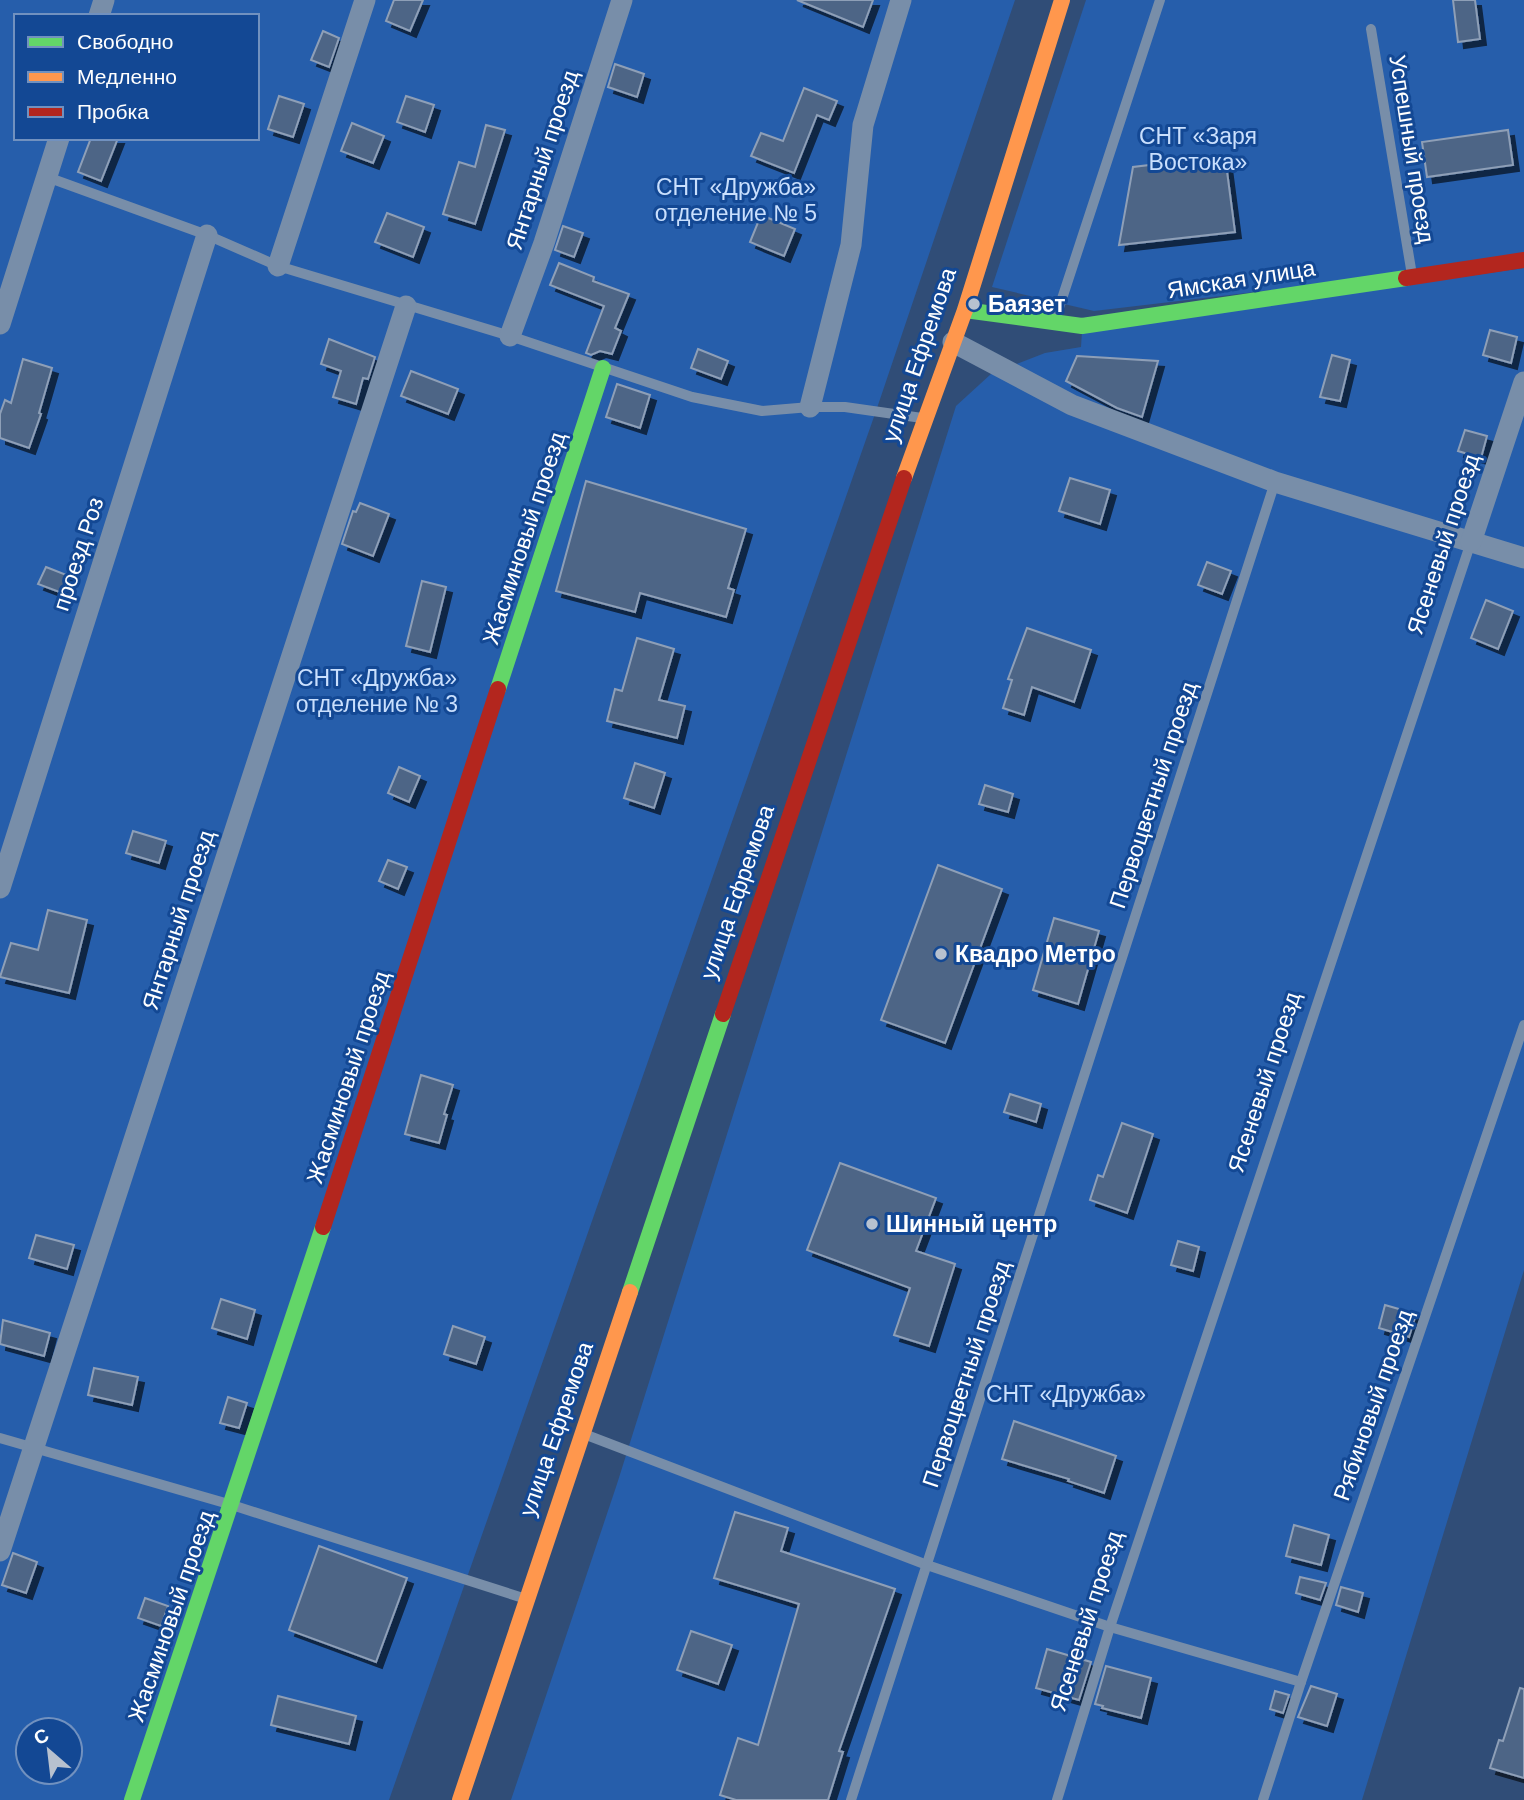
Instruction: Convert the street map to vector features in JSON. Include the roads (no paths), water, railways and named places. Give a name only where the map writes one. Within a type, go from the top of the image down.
[{"type":"street","points":[[278,266],[365,0]]},
{"type":"street","name":"Янтарный проезд","points":[[510,336],[548,230],[622,0]]},
{"type":"street","points":[[810,407],[851,246],[863,125],[901,0]]},
{"type":"street","name":"улица Ефремова","points":[[460,1800],[924,418],[965,310],[1062,0]]},
{"type":"street","points":[[0,324],[58,140]]},
{"type":"street","name":"проезд Роз","points":[[0,888],[206,235]]},
{"type":"street","name":"Ямская улица","points":[[965,310],[1082,326],[1524,260]]},
{"type":"street","name":"Янтарный проезд","points":[[0,1551],[407,306]]},
{"type":"street","points":[[953,342],[1072,405],[1275,482],[1524,558]]},
{"type":"street","name":"Жасминовый проезд","points":[[132,1800],[232,1505],[603,368]]},
{"type":"street","name":"Ясеневый проезд","points":[[1472,542],[1524,382]]},
{"type":"lane","points":[[1054,324],[1160,0]]},
{"type":"lane","name":"Успешный проезд","points":[[1370,29],[1412,275]]},
{"type":"lane","points":[[47,177],[206,235],[278,266],[510,336],[692,397],[762,411],[845,407],[924,418]]},
{"type":"lane","name":"Первоцветный проезд","points":[[851,1800],[1275,482]]},
{"type":"lane","name":"Ясеневый проезд","points":[[1057,1800],[1110,1627],[1472,542]]},
{"type":"lane","name":"Рябиновый проезд","points":[[1263,1800],[1524,1025]]},
{"type":"lane","points":[[582,1433],[927,1565],[1110,1627],[1301,1682]]},
{"type":"lane","points":[[0,1438],[232,1505],[526,1599]]},
{"type":"place","name":"Баязет","points":[[974,304]]},
{"type":"place","name":"Квадро Метро","points":[[941,954]]},
{"type":"place","name":"Шинный центр","points":[[872,1224]]},
{"type":"park label","name":"СНТ «Заря Востока»","points":[[1198,149]]},
{"type":"park label","name":"СНТ «Дружба» отделение № 5","points":[[736,200]]},
{"type":"park label","name":"СНТ «Дружба» отделение № 3","points":[[377,691]]},
{"type":"park label","name":"СНТ «Дружба»","points":[[1066,1394]]}]
